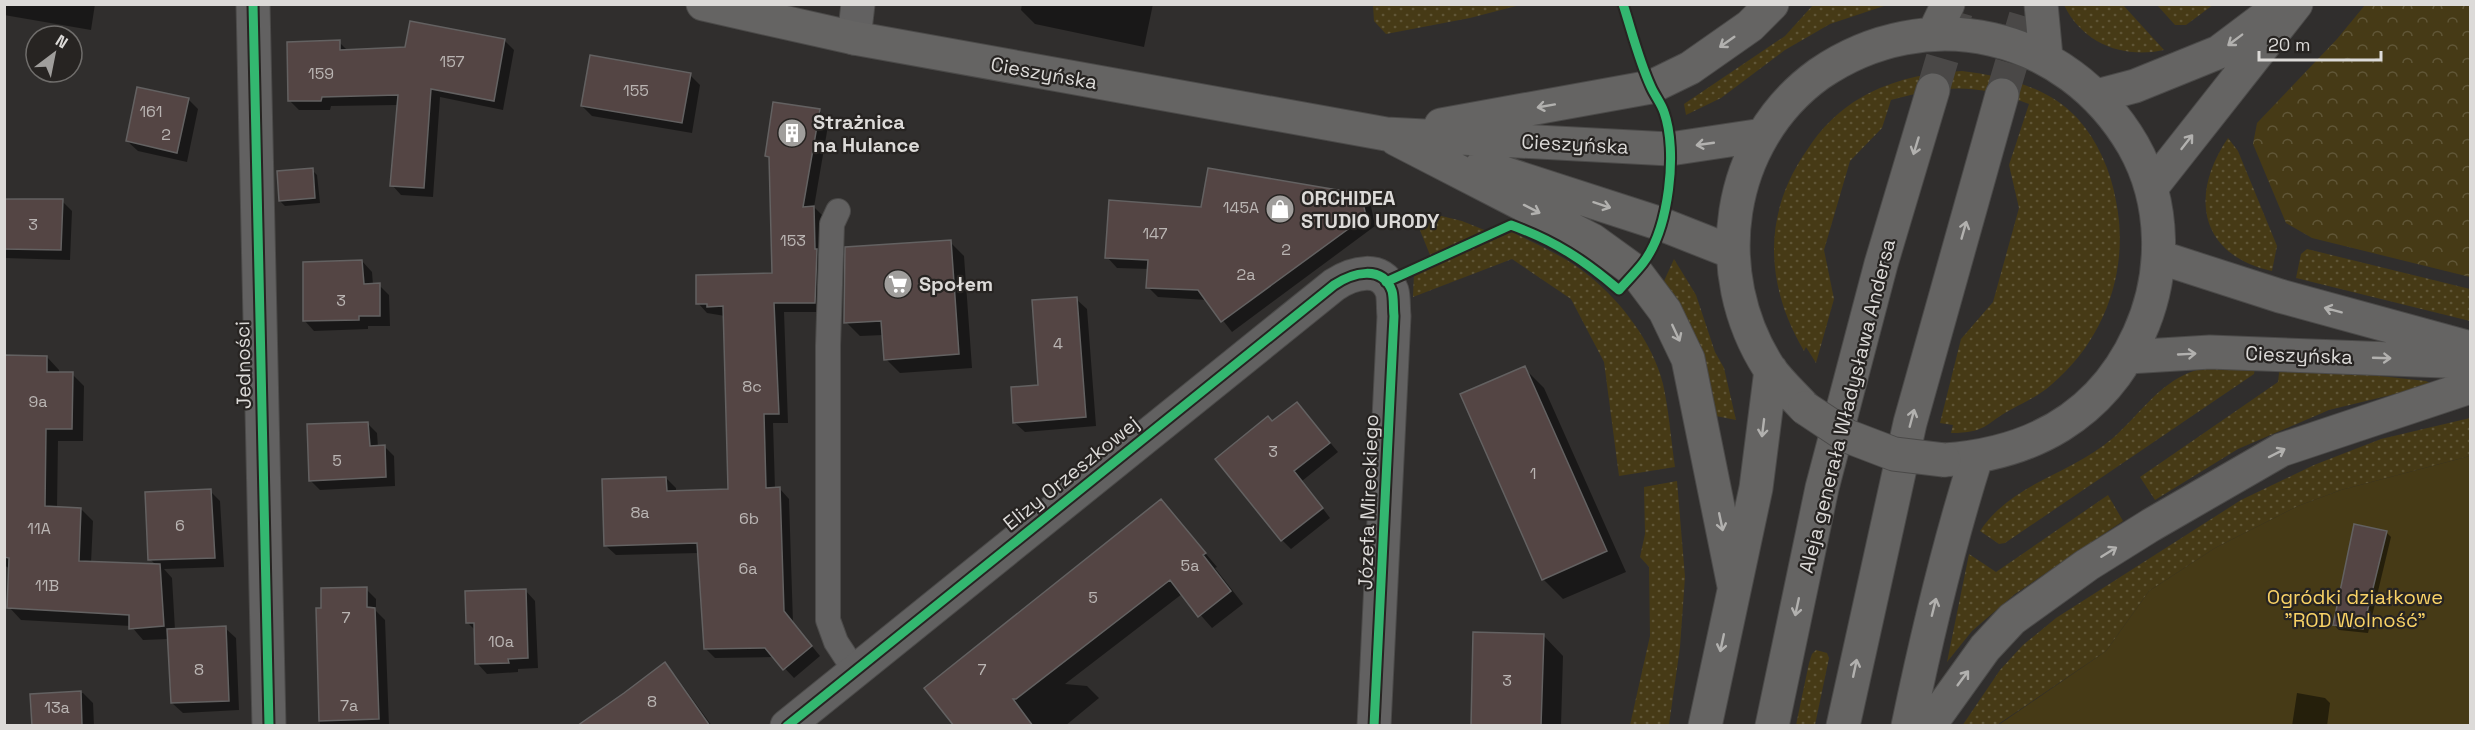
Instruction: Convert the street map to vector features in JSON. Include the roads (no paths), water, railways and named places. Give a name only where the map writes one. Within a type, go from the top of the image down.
[{"type":"main road","name":"Cieszyńska","points":[[703,4],[854,38],[1386,134],[1670,149],[1763,135]]},
{"type":"main road","points":[[1386,134],[1651,87],[1690,68],[1750,26],[1772,4]]},
{"type":"main road","points":[[1934,33],[1948,4]]},
{"type":"main road","points":[[2041,4],[2046,57]]},
{"type":"main road","points":[[2097,96],[2135,86],[2219,52],[2281,4]]},
{"type":"main road","points":[[2151,188],[2296,4]]},
{"type":"main road","points":[[1934,33],[1963,34],[1992,38],[2046,57],[2073,75],[2097,96],[2120,123],[2138,154],[2151,188],[2158,222],[2159,257],[2150,309],[2128,357],[2106,387],[2079,413],[2047,434],[2013,449],[1960,459],[1894,454],[1847,436],[1805,408],[1771,370],[1750,333],[1740,304],[1732,252],[1733,221],[1739,192],[1749,163],[1763,135],[1788,102],[1827,69],[1854,53],[1893,39],[1934,33]]},
{"type":"main road","name":"Aleja generała Władysława Andersa","points":[[1772,726],[1822,488],[1881,264],[1933,90]]},
{"type":"main road","points":[[1843,726],[1910,423],[2002,95]]},
{"type":"main road","name":"Cieszyńska","points":[[1386,134],[1661,224],[1732,252]]},
{"type":"main road","points":[[1386,134],[1592,240],[1635,272],[1665,311],[1688,359],[1734,586]]},
{"type":"main road","name":"Cieszyńska","points":[[2159,257],[2280,296],[2470,348]]},
{"type":"main road","name":"Cieszyńska","points":[[2128,357],[2210,352],[2470,362]]},
{"type":"main road","points":[[1705,726],[1756,488],[1771,370]]},
{"type":"main road","points":[[1929,726],[1985,648],[2012,620],[2087,565],[2281,450],[2470,387]]},
{"type":"main road","points":[[1908,726],[1927,634],[1950,542],[1960,459]]},
{"type":"street","name":"Jedności","points":[[253,4],[269,726]]},
{"type":"street","points":[[854,38],[858,4]]},
{"type":"street","name":"Elizy Orzeszkowej","points":[[801,721],[855,671],[1334,285],[1349,275],[1362,273],[1376,274],[1386,282]]},
{"type":"street","name":"Józefa Mireckiego","points":[[1374,726],[1394,316],[1392,292],[1386,282]]},
{"type":"lane","points":[[838,211],[832,224],[828,346],[828,620],[836,642],[855,671]]},
{"type":"tunnel","points":[[2002,95],[2029,4]]},
{"type":"tunnel","points":[[1933,90],[1957,9]]},
{"type":"place","name":"Strażnica na Hulance","points":[[792,133]]},
{"type":"place","name":"ORCHIDEA STUDIO URODY","points":[[1280,209]]},
{"type":"place","name":"Społem","points":[[898,284]]},
{"type":"park label","name":"Ogródki działkowe \"ROD Wolność\"","points":[[2355,608]]}]
